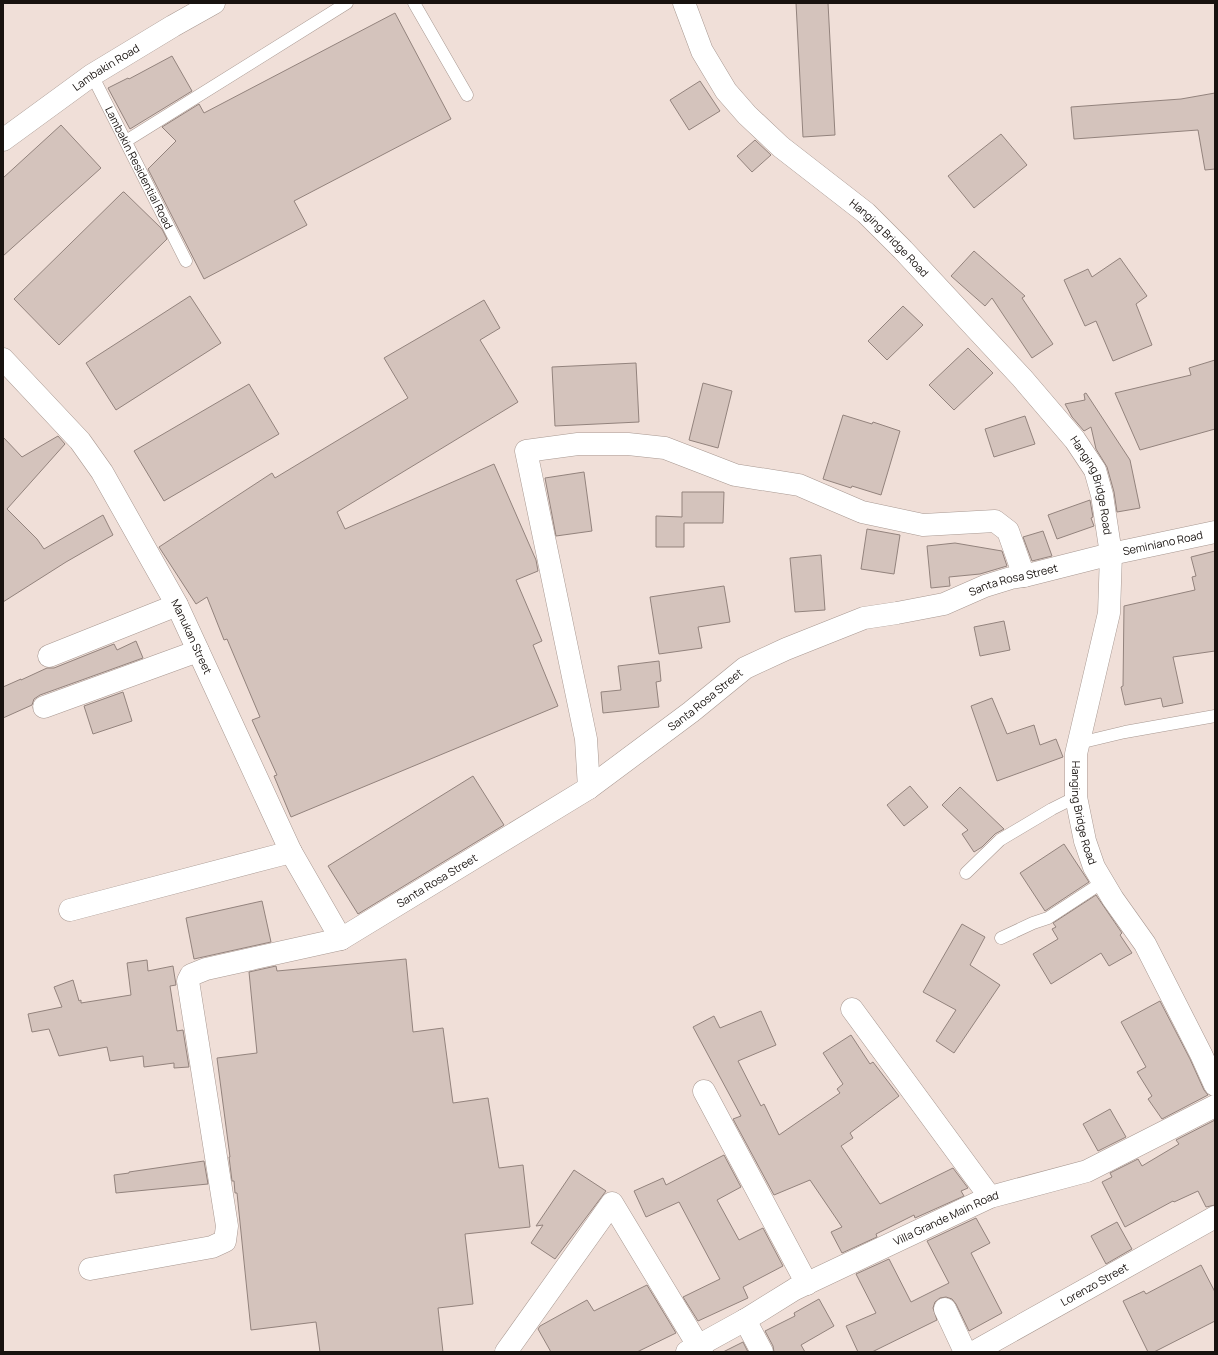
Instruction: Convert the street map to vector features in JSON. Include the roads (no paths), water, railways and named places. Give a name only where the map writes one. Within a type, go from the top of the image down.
[{"type":"street","name":"Lambakin Road","points":[[3,140],[92,75],[214,3]]},
{"type":"street","name":"Hanging Bridge Road","points":[[684,3],[702,51],[726,91],[747,115],[781,147],[866,213],[903,250],[1016,373],[1075,440],[1096,470],[1102,495],[1111,554],[1109,613],[1076,754],[1076,797],[1085,841],[1094,867],[1113,899],[1145,944],[1201,1054],[1215,1085]]},
{"type":"street","name":"Manukan Street","points":[[3,359],[80,441],[102,472],[177,605],[291,852],[341,939]]},
{"type":"street","points":[[589,788],[586,739],[526,450],[578,444],[628,444],[665,448],[735,475],[799,486],[862,512],[923,525],[994,521],[1008,531],[1024,576]]},
{"type":"street","name":"Seminiano Road","points":[[1111,554],[1215,532]]},
{"type":"street","name":"Santa Rosa Street","points":[[90,1269],[212,1247],[225,1241],[227,1226],[188,981],[191,975],[206,969],[341,939],[589,788],[691,712],[745,668],[786,649],[864,618],[944,604],[985,586],[1011,578],[1111,554]]},
{"type":"street","points":[[49,656],[177,605]]},
{"type":"street","points":[[44,708],[198,650]]},
{"type":"street","points":[[70,910],[291,852]]},
{"type":"street","points":[[852,1009],[990,1197]]},
{"type":"street","points":[[704,1091],[807,1284]]},
{"type":"street","name":"Villa Grande Main Road","points":[[696,1350],[795,1289],[990,1197],[1087,1171],[1215,1106]]},
{"type":"street","points":[[506,1352],[612,1203],[696,1350]]},
{"type":"street","name":"Lorenzo Street","points":[[974,1352],[1215,1217]]},
{"type":"street","points":[[946,1309],[965,1352]]},
{"type":"street","points":[[746,1320],[762,1352]]},
{"type":"lane","points":[[126,141],[347,3]]},
{"type":"lane","points":[[414,3],[467,95]]},
{"type":"lane","name":"Lambakin Residential Road","points":[[92,75],[186,261]]},
{"type":"lane","points":[[1079,743],[1124,732],[1215,716]]},
{"type":"lane","points":[[966,873],[1000,840],[1052,809],[1076,797]]},
{"type":"lane","points":[[1001,938],[1033,923],[1048,918],[1103,882]]}]
